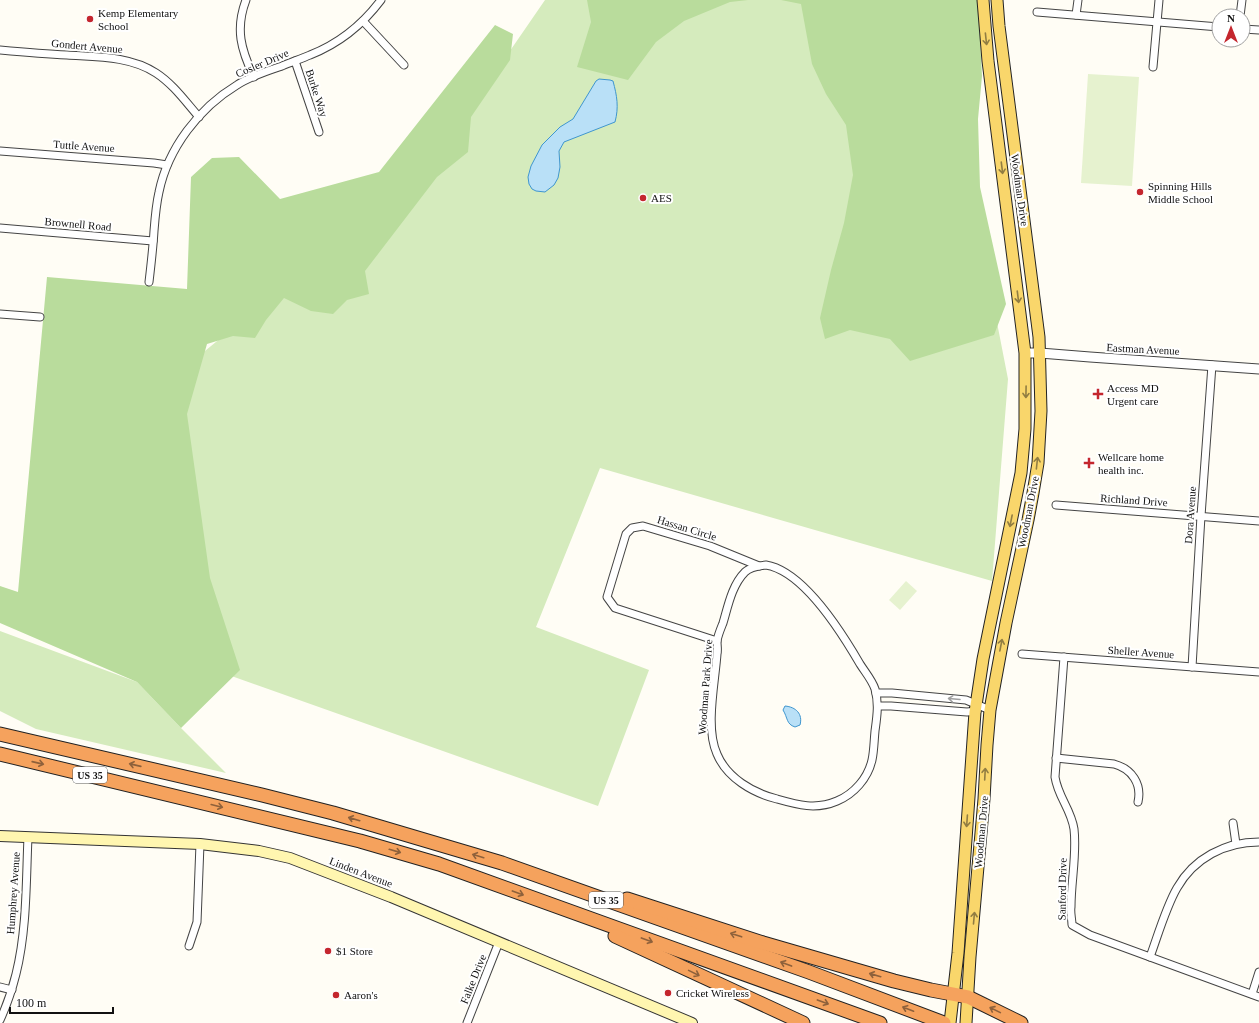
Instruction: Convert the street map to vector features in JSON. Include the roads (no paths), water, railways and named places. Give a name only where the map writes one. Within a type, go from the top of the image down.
[{"type":"highway","name":"US 35","points":[[0,734],[173,773],[262,795],[384,828],[502,863],[948,1022]]},
{"type":"highway","name":"US 35","points":[[0,754],[360,841],[439,864],[880,1023]]},
{"type":"highway","points":[[502,863],[625,898],[763,943],[894,981],[968,997],[1022,1023]]},
{"type":"highway","points":[[558,908],[608,933],[803,1023]]},
{"type":"main road","name":"Woodman Drive","points":[[948,1022],[958,953],[976,708],[983,659],[1021,473],[1025,429],[1026,353],[988,61],[983,0]]},
{"type":"main road","name":"Woodman Drive","points":[[966,1023],[990,710],[1038,463],[1040,411],[1040,353],[1036,308],[999,26],[997,0]]},
{"type":"main road","name":"Linden Avenue","points":[[0,836],[200,844],[259,851],[290,858],[379,892],[692,1023]]},
{"type":"street","points":[[246,0],[241,18],[241,39],[246,59],[254,77]]},
{"type":"street","name":"Cosler Drive","points":[[149,282],[158,194],[167,165],[178,144],[199,116],[210,105],[238,84],[310,55],[338,41],[363,21],[381,0]]},
{"type":"street","points":[[1076,15],[1078,0]]},
{"type":"street","points":[[1153,67],[1159,0]]},
{"type":"street","points":[[1037,12],[1211,26]]},
{"type":"street","points":[[363,21],[404,65]]},
{"type":"street","name":"Gondert Avenue","points":[[0,50],[110,58],[136,64],[155,73],[165,80],[199,116]]},
{"type":"street","name":"Burke Way","points":[[295,60],[319,132]]},
{"type":"street","name":"Tuttle Avenue","points":[[0,151],[167,165]]},
{"type":"street","name":"Brownell Road","points":[[0,228],[153,241]]},
{"type":"street","points":[[0,314],[40,317]]},
{"type":"street","name":"Eastman Avenue","points":[[1026,353],[1259,369]]},
{"type":"street","name":"Dora Avenue","points":[[1192,667],[1212,365]]},
{"type":"street","name":"Richland Drive","points":[[1056,505],[1259,521]]},
{"type":"street","name":"Hassan Circle","points":[[717,641],[615,608],[607,596],[626,534],[632,528],[643,526],[710,546],[759,566]]},
{"type":"street","name":"Woodman Park Drive","points":[[759,566],[772,566],[780,569],[797,582],[821,606],[832,619],[850,646],[874,687],[878,706],[872,760],[869,769],[860,783],[848,795],[832,804],[814,807],[801,806],[763,795],[753,790],[734,777],[721,763],[714,746],[711,727],[718,653],[717,641],[732,593],[738,580],[747,570],[759,566]]},
{"type":"street","name":"Sheller Avenue","points":[[1022,654],[1259,672]]},
{"type":"street","name":"Sanford Drive","points":[[1064,657],[1055,777],[1058,792],[1071,818],[1074,837],[1070,909],[1072,925],[1090,935],[1255,995]]},
{"type":"street","points":[[876,693],[892,693],[966,700],[976,708],[990,710]]},
{"type":"street","points":[[878,706],[967,712],[976,708]]},
{"type":"street","points":[[1056,758],[1114,764],[1120,766],[1131,773],[1134,778],[1139,790],[1138,802]]},
{"type":"street","points":[[1233,823],[1236,844]]},
{"type":"street","name":"Humphrey Avenue","points":[[0,1020],[12,990],[21,948],[28,837]]},
{"type":"street","points":[[1150,957],[1172,898],[1184,878],[1191,870],[1212,853],[1227,846],[1259,842]]},
{"type":"street","points":[[189,946],[197,922],[200,844]]},
{"type":"street","name":"Falke Drive","points":[[467,1023],[499,942]]},
{"type":"street","points":[[1255,995],[1259,972]]},
{"type":"street","points":[[0,987],[12,990]]},
{"type":"water","points":[[599,79],[613,81],[617,102],[615,122],[564,142],[559,151],[560,167],[558,178],[554,185],[545,192],[532,189],[529,184],[528,177],[531,166],[542,145],[560,127],[573,119],[596,81]]},
{"type":"water","points":[[785,706],[798,712],[801,721],[800,725],[795,727],[790,724],[783,710]]},
{"type":"place","name":"Kemp Elementary School","points":[[90,19]]},
{"type":"place","name":"Spinning Hills Middle School","points":[[1140,192]]},
{"type":"place","name":"AES","points":[[643,198]]},
{"type":"place","name":"Access MD Urgent care","points":[[1098,394]]},
{"type":"place","name":"Wellcare home health inc.","points":[[1089,463]]},
{"type":"place","name":"$1 Store","points":[[328,951]]},
{"type":"place","name":"Cricket Wireless","points":[[668,993]]},
{"type":"place","name":"Aaron's","points":[[336,995]]}]
